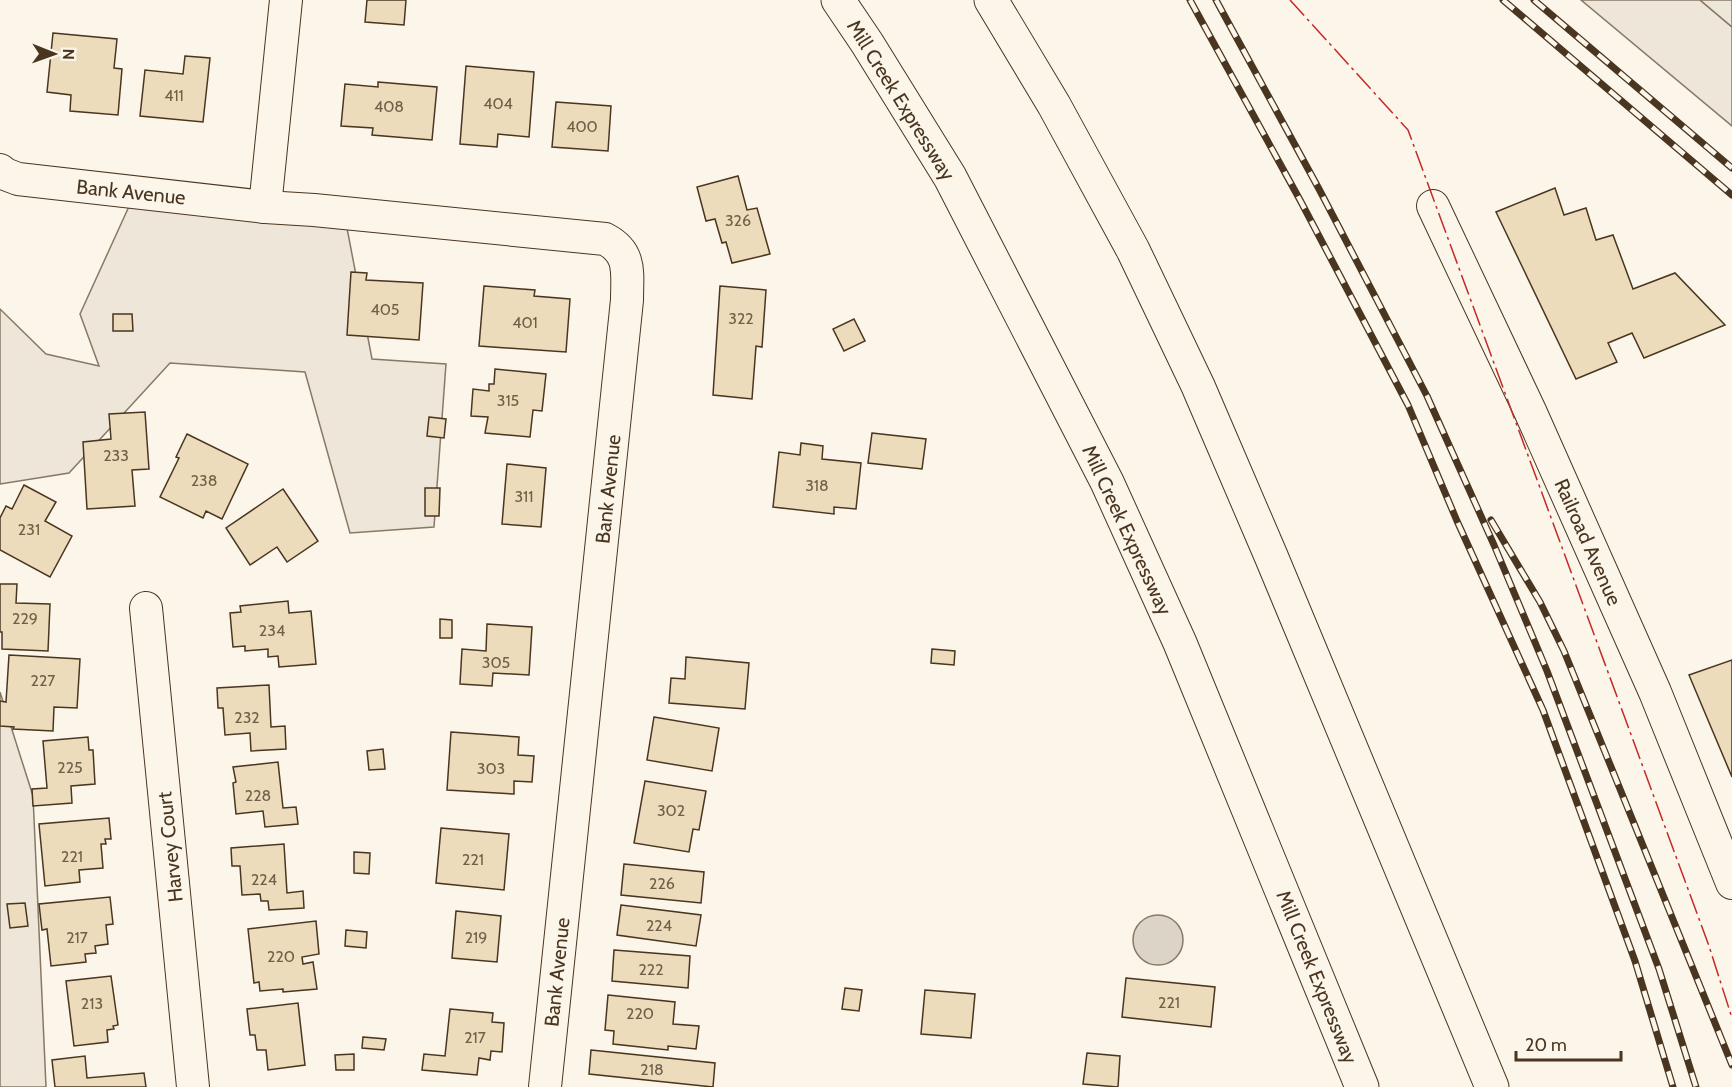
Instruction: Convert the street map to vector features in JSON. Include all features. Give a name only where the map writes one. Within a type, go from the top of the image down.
[{"type":"highway","name":"Mill Creek Expressway","points":[[838,0],[950,177],[1107,482],[1180,643],[1362,1087]]},
{"type":"highway","points":[[991,0],[1054,105],[1133,250],[1198,386],[1272,555],[1492,1087]]},
{"type":"street","points":[[265,207],[286,0]]},
{"type":"street","name":"Bank Avenue","points":[[0,170],[18,179],[265,207],[605,239],[616,245],[623,255],[627,268],[627,300],[545,1087]]},
{"type":"street","name":"Railroad Avenue","points":[[1433,206],[1530,411],[1655,692],[1732,884]]},
{"type":"street","name":"Harvey Court","points":[[146,608],[193,1087]]},
{"type":"shaded area","points":[[1581,0],[1700,0],[1732,27],[1732,126]]},
{"type":"shaded area","points":[[1700,0],[1732,0],[1732,27]]},
{"type":"shaded area","points":[[131,202],[347,228],[372,359],[446,364],[434,527],[350,533],[305,372],[170,363],[69,473],[0,484],[0,309],[46,354],[99,366],[80,314]]},
{"type":"shaded area","points":[[0,692],[33,796],[46,1087],[0,1087]]},
{"type":"shaded area","points":[[1158,915],[1167,917],[1178,926],[1183,940],[1181,949],[1172,960],[1158,965],[1149,963],[1138,954],[1133,940],[1135,931],[1144,920]]},
{"type":"building","points":[[367,0],[406,0],[404,25],[365,22]]},
{"type":"building","points":[[53,33],[117,39],[114,68],[122,69],[118,115],[70,111],[71,95],[47,92]]},
{"type":"building","points":[[185,56],[210,58],[203,122],[140,116],[145,70],[183,74]]},
{"type":"building","points":[[466,66],[534,72],[529,137],[498,134],[497,147],[460,144]]},
{"type":"building","points":[[378,82],[437,87],[432,140],[372,135],[373,128],[341,126],[345,84],[378,87]]},
{"type":"building","points":[[556,102],[611,106],[608,151],[552,147]]},
{"type":"building","points":[[738,176],[747,210],[757,208],[770,254],[732,263],[726,242],[722,243],[715,219],[706,221],[697,187]]},
{"type":"building","points":[[1555,188],[1564,215],[1586,208],[1596,240],[1613,235],[1633,289],[1675,273],[1725,325],[1644,358],[1632,333],[1608,343],[1617,362],[1576,379],[1496,212]]},
{"type":"building","points":[[351,272],[367,273],[366,280],[423,283],[419,340],[347,335]]},
{"type":"building","points":[[484,286],[535,290],[534,296],[570,299],[566,352],[479,346]]},
{"type":"building","points":[[720,286],[766,290],[762,347],[756,346],[752,399],[713,395]]},
{"type":"building","points":[[113,314],[132,314],[133,331],[113,331]]},
{"type":"building","points":[[854,319],[865,341],[844,351],[833,329]]},
{"type":"building","points":[[495,369],[546,374],[542,411],[533,410],[530,437],[485,433],[488,417],[471,416],[473,389],[489,391],[489,384],[494,384]]},
{"type":"building","points":[[145,412],[149,469],[132,470],[135,506],[87,509],[83,442],[111,439],[109,414]]},
{"type":"building","points":[[429,417],[446,419],[444,438],[427,436]]},
{"type":"building","points":[[872,433],[926,439],[922,469],[868,463]]},
{"type":"building","points":[[187,434],[248,464],[222,519],[206,511],[203,518],[160,497],[179,458],[176,457]]},
{"type":"building","points":[[801,443],[823,446],[822,459],[861,463],[856,509],[834,507],[834,514],[773,507],[779,452],[800,455]]},
{"type":"building","points":[[507,464],[546,468],[541,527],[502,524]]},
{"type":"building","points":[[24,485],[56,502],[45,521],[72,536],[50,577],[0,550],[0,518],[6,506],[12,509]]},
{"type":"building","points":[[425,488],[440,488],[439,516],[425,516]]},
{"type":"building","points":[[283,489],[318,541],[287,562],[277,547],[250,565],[226,528]]},
{"type":"building","points":[[0,584],[17,584],[16,603],[50,604],[48,651],[2,649]]},
{"type":"building","points":[[288,601],[289,613],[311,611],[316,664],[279,667],[278,656],[268,657],[268,649],[245,651],[245,646],[233,647],[230,613],[241,612],[240,606]]},
{"type":"building","points":[[440,619],[452,620],[452,638],[440,638]]},
{"type":"building","points":[[487,624],[532,627],[529,675],[493,673],[492,686],[460,684],[462,649],[486,651]]},
{"type":"building","points":[[932,649],[955,651],[954,665],[931,663]]},
{"type":"building","points":[[9,655],[80,659],[77,708],[54,707],[53,731],[0,726],[0,701],[6,702]]},
{"type":"building","points":[[686,657],[749,663],[745,709],[669,703],[671,678],[685,679]]},
{"type":"building","points":[[1732,660],[1732,777],[1689,675]]},
{"type":"building","points":[[269,685],[271,727],[285,726],[286,749],[251,751],[250,733],[225,735],[223,708],[218,708],[217,688]]},
{"type":"building","points":[[654,717],[719,728],[712,771],[647,760]]},
{"type":"building","points":[[451,732],[519,737],[518,755],[534,756],[532,782],[514,781],[514,794],[447,790]]},
{"type":"building","points":[[88,737],[89,750],[93,750],[95,784],[71,786],[72,803],[33,806],[32,789],[47,788],[43,741]]},
{"type":"building","points":[[383,749],[385,769],[369,770],[367,751]]},
{"type":"building","points":[[278,762],[283,808],[296,807],[298,824],[265,827],[263,811],[236,814],[233,783],[236,782],[233,767]]},
{"type":"building","points":[[645,781],[706,791],[699,830],[693,829],[689,852],[634,843]]},
{"type":"building","points":[[109,818],[111,839],[105,839],[106,844],[101,844],[103,868],[79,870],[80,882],[45,886],[39,824]]},
{"type":"building","points":[[441,828],[509,834],[504,890],[436,883]]},
{"type":"building","points":[[284,844],[287,893],[303,891],[304,908],[269,910],[268,901],[261,901],[260,894],[242,895],[240,866],[232,866],[231,848]]},
{"type":"building","points":[[354,852],[370,853],[369,874],[354,873]]},
{"type":"building","points":[[624,864],[704,872],[701,903],[621,895]]},
{"type":"building","points":[[110,897],[113,924],[106,925],[108,944],[95,946],[96,953],[85,954],[86,962],[51,966],[47,929],[42,930],[39,904]]},
{"type":"building","points":[[25,903],[28,926],[10,928],[7,904]]},
{"type":"building","points":[[621,905],[701,915],[696,946],[617,935]]},
{"type":"building","points":[[456,911],[501,916],[497,962],[452,958]]},
{"type":"building","points":[[316,921],[319,954],[302,957],[303,964],[313,962],[317,989],[283,992],[283,989],[260,991],[259,982],[254,983],[248,929]]},
{"type":"building","points":[[346,930],[367,932],[366,948],[345,946]]},
{"type":"building","points":[[614,950],[690,956],[688,988],[612,981]]},
{"type":"building","points":[[111,976],[118,1025],[113,1026],[114,1029],[107,1030],[108,1042],[74,1046],[66,981]]},
{"type":"building","points":[[1126,978],[1215,987],[1211,1027],[1122,1017]]},
{"type":"building","points":[[845,988],[862,990],[859,1011],[842,1009]]},
{"type":"building","points":[[925,990],[975,994],[971,1038],[921,1034]]},
{"type":"building","points":[[608,995],[675,1002],[673,1024],[699,1026],[696,1049],[668,1046],[668,1050],[613,1044],[614,1031],[605,1030]]},
{"type":"building","points":[[298,1003],[305,1065],[268,1070],[266,1050],[257,1050],[255,1035],[250,1035],[247,1009]]},
{"type":"building","points":[[450,1009],[493,1013],[492,1022],[504,1023],[502,1052],[491,1051],[490,1060],[479,1058],[477,1075],[422,1070],[424,1054],[445,1056]]},
{"type":"building","points":[[363,1037],[386,1039],[384,1050],[362,1048]]},
{"type":"building","points":[[591,1050],[715,1063],[713,1087],[589,1074]]},
{"type":"building","points":[[1087,1053],[1120,1056],[1118,1087],[1083,1084]]},
{"type":"building","points":[[354,1054],[354,1070],[336,1070],[335,1055]]},
{"type":"building","points":[[85,1056],[87,1078],[144,1073],[146,1087],[55,1087],[52,1060]]},
{"type":"railway","points":[[1190,0],[1300,200],[1408,405],[1457,521],[1543,710],[1635,961],[1673,1087]]},
{"type":"railway","points":[[1216,0],[1319,189],[1427,396],[1494,545],[1547,671],[1659,969],[1696,1087]]},
{"type":"railway","points":[[1503,0],[1732,195]]},
{"type":"railway","points":[[1534,0],[1732,168]]},
{"type":"railway","points":[[1491,520],[1540,602],[1564,651],[1732,1065]]},
{"type":"power","points":[[1290,0],[1408,130],[1709,946],[1732,1018]]}]
